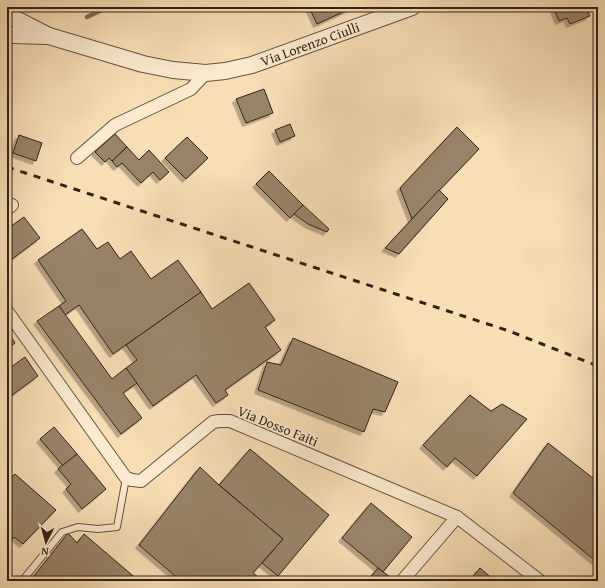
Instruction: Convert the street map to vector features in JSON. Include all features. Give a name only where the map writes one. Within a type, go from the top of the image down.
[{"type":"street","name":"Via Lorenzo Ciulli","points":[[8,14],[49,36],[143,64],[173,70],[206,73],[225,71],[252,65],[410,7]]},
{"type":"street","points":[[8,14],[14,22],[15,31],[10,38]]},
{"type":"street","name":"Via Lorenzo Ciulli","points":[[10,38],[49,36]]},
{"type":"street","points":[[77,158],[115,126],[190,89],[206,73]]},
{"type":"street","points":[[7,311],[126,478]]},
{"type":"street","name":"Via Dosso Faiti","points":[[126,478],[141,481],[212,422],[230,421],[457,517],[540,581]]},
{"type":"street","points":[[402,581],[457,517]]},
{"type":"lane","points":[[22,581],[62,532],[78,527],[98,529],[117,527],[126,478]]},
{"type":"building","points":[[309,7],[354,7],[317,24]]},
{"type":"building","points":[[553,7],[586,7],[590,16],[570,24],[567,18],[559,21]]},
{"type":"building","points":[[264,89],[273,113],[246,123],[236,99]]},
{"type":"building","points":[[290,124],[295,136],[280,142],[275,130]]},
{"type":"building","points":[[457,127],[479,149],[412,219],[400,188]]},
{"type":"building","points":[[115,134],[127,147],[112,161],[109,158],[105,162],[95,152]]},
{"type":"building","points":[[19,135],[42,143],[36,161],[13,153]]},
{"type":"building","points":[[187,137],[208,158],[186,179],[165,158]]},
{"type":"building","points":[[127,147],[139,160],[149,150],[169,172],[160,180],[153,172],[141,183],[122,163],[117,167],[112,161]]},
{"type":"building","points":[[269,171],[303,205],[290,218],[256,184]]},
{"type":"building","points":[[439,190],[448,199],[399,254],[385,248]]},
{"type":"building","points":[[303,205],[329,229],[327,232],[308,224],[294,214]]},
{"type":"building","points":[[24,217],[40,238],[7,263],[7,229]]},
{"type":"building","points":[[82,229],[97,249],[108,242],[120,259],[131,251],[151,279],[178,260],[201,292],[113,354],[79,305],[65,315],[59,306],[66,301],[38,260]]},
{"type":"building","points":[[249,283],[275,320],[265,327],[281,350],[225,390],[228,395],[216,403],[196,375],[153,406],[126,368],[137,360],[126,345],[201,292],[212,309]]},
{"type":"building","points":[[59,306],[112,379],[126,368],[137,383],[123,393],[142,418],[121,434],[37,321]]},
{"type":"building","points":[[8,332],[15,343],[7,350],[7,333]]},
{"type":"building","points":[[293,338],[398,382],[385,412],[373,409],[364,432],[258,390],[267,362],[281,365]]},
{"type":"building","points":[[25,357],[38,376],[11,396],[7,391],[7,370]]},
{"type":"building","points":[[470,395],[491,411],[502,404],[527,419],[477,476],[455,458],[447,467],[423,445]]},
{"type":"building","points":[[54,427],[77,454],[63,466],[40,439]]},
{"type":"building","points":[[548,443],[598,482],[598,563],[513,493]]},
{"type":"building","points":[[250,449],[329,515],[278,576],[262,563],[283,539],[219,485]]},
{"type":"building","points":[[77,454],[106,489],[82,509],[66,489],[71,484],[58,469]]},
{"type":"building","points":[[200,467],[283,539],[253,573],[263,581],[181,581],[139,545]]},
{"type":"building","points":[[15,474],[56,510],[23,544],[14,537],[7,546],[7,481]]},
{"type":"building","points":[[371,503],[412,537],[383,572],[342,538]]},
{"type":"building","points":[[68,533],[77,543],[84,534],[139,581],[30,581]]},
{"type":"building","points":[[378,568],[390,577],[387,581],[367,581]]},
{"type":"building","points":[[480,568],[495,581],[469,581]]},
{"type":"waterway","points":[[87,17],[108,7]]},
{"type":"railway","points":[[7,167],[509,331],[598,366]]}]
